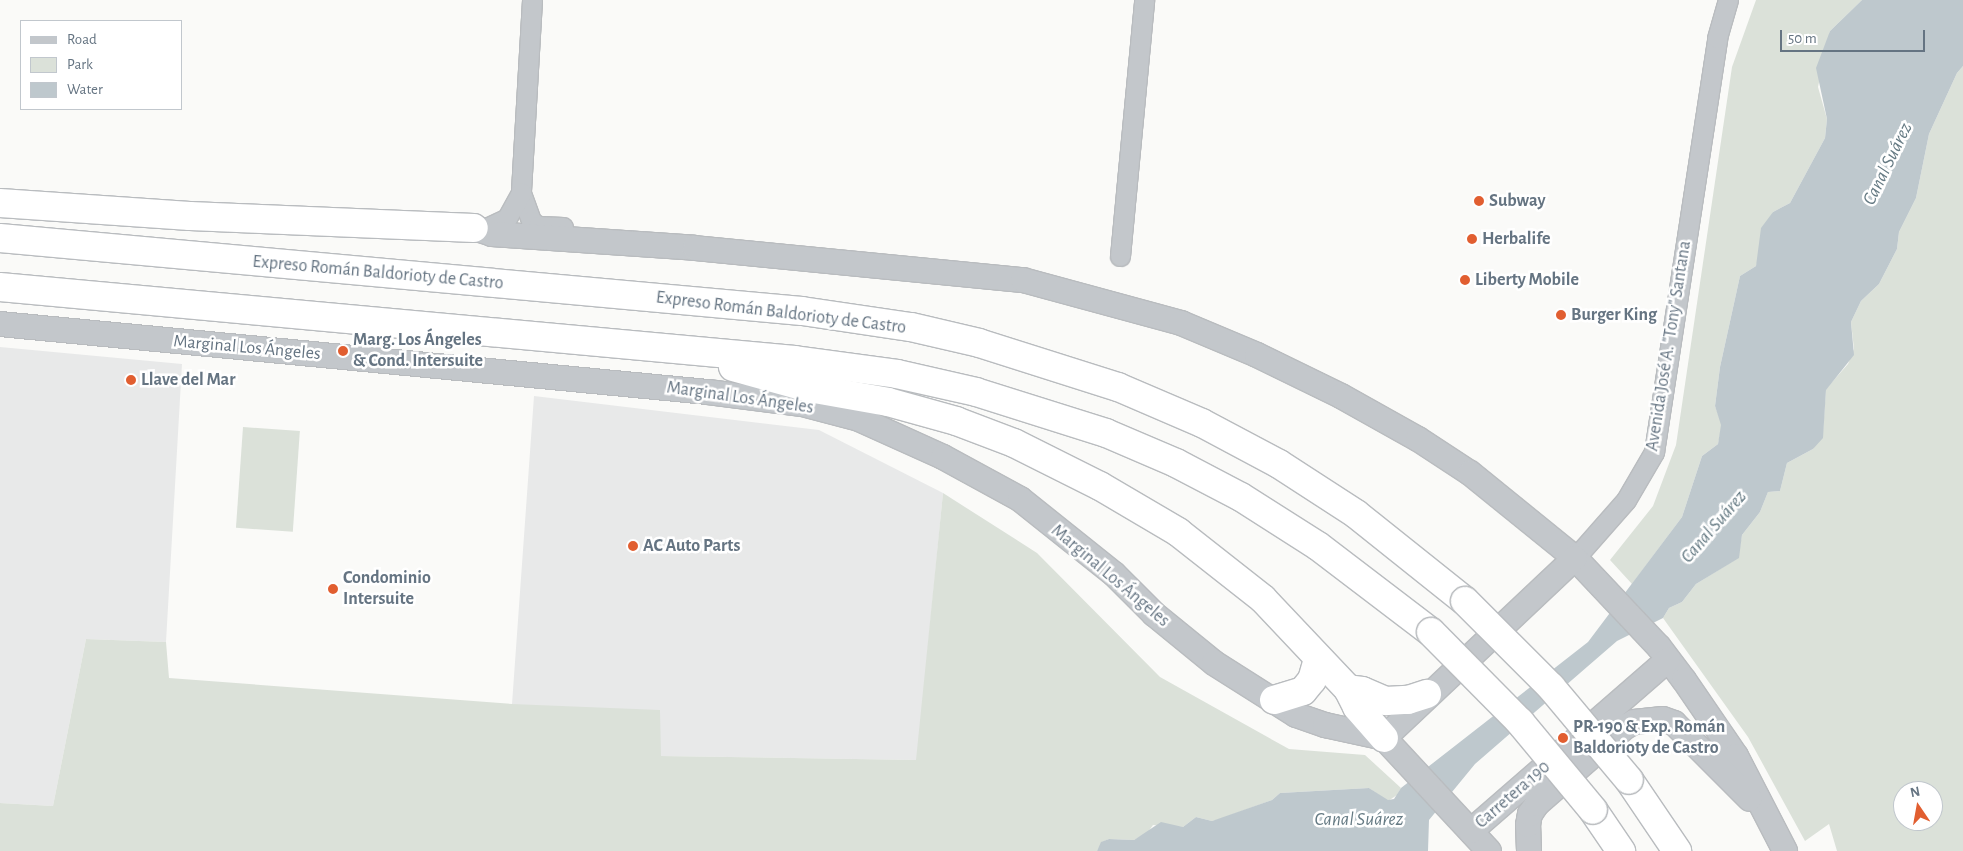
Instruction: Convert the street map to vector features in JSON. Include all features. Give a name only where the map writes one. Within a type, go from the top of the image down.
[{"type":"highway","points":[[0,203],[190,216],[474,228]]},
{"type":"highway","name":"Expreso Román Baldorioty de Castro","points":[[0,238],[802,311],[911,327],[979,343],[1118,387],[1202,424],[1279,464],[1356,514],[1465,601],[1551,687],[1629,780],[1677,851]]},
{"type":"highway","points":[[0,287],[661,347],[897,374],[1032,407],[1106,433],[1176,463],[1241,497],[1318,546],[1431,632],[1520,722],[1593,810],[1621,851]]},
{"type":"highway","points":[[661,347],[809,388],[888,402],[956,421],[1014,443],[1100,486],[1178,532],[1263,599],[1348,689],[1362,714],[1384,738]]},
{"type":"highway","points":[[1274,700],[1302,691],[1312,680],[1318,659]]},
{"type":"highway","points":[[1348,689],[1362,691],[1386,701],[1408,700],[1427,694]]},
{"type":"street","points":[[532,0],[521,192],[531,221],[538,226],[669,238],[695,248]]},
{"type":"street","points":[[1120,256],[1144,0]]},
{"type":"street","name":"Avenida José A. \"Tony\" Santana","points":[[1384,738],[1427,694],[1575,558],[1626,500],[1654,452],[1716,38],[1728,0]]},
{"type":"street","points":[[474,228],[486,228],[507,218],[521,192]]},
{"type":"street","points":[[474,228],[492,234],[695,248],[1023,280],[1181,323],[1342,396],[1418,439],[1470,473],[1575,558],[1663,654],[1736,756],[1785,851]]},
{"type":"street","name":"Marginal Los Ángeles","points":[[0,324],[708,392],[802,404],[859,419],[943,457],[1020,499],[1114,574],[1154,614],[1214,663],[1296,715],[1325,725],[1384,738]]},
{"type":"street","name":"Carretera 190","points":[[1481,842],[1663,654]]},
{"type":"street","points":[[1529,851],[1528,825],[1530,814],[1538,804],[1624,727],[1647,719],[1674,723],[1771,821]]},
{"type":"street","points":[[1384,738],[1407,760],[1481,842]]},
{"type":"shaded area","points":[[0,347],[182,364],[166,642],[86,639],[53,806],[0,803]]},
{"type":"shaded area","points":[[534,396],[819,430],[943,493],[917,760],[661,756],[512,704]]},
{"type":"green space","points":[[1756,0],[1862,0],[1830,31],[1818,87],[1827,119],[1825,138],[1790,203],[1773,212],[1756,266],[1740,276],[1720,367],[1715,406],[1722,425],[1718,444],[1702,456],[1682,517],[1632,584],[1610,560],[1653,506],[1676,445],[1732,67]]},
{"type":"green space","points":[[1963,66],[1963,851],[1837,851],[1829,824],[1805,841],[1748,737],[1663,618],[1669,608],[1682,602],[1696,584],[1738,558],[1742,535],[1760,512],[1768,492],[1780,491],[1787,463],[1813,449],[1823,431],[1826,389],[1848,364],[1854,349],[1851,322],[1861,301],[1879,284],[1897,249],[1899,232],[1916,198],[1929,134],[1957,73]]},
{"type":"green space","points":[[243,427],[300,431],[293,532],[236,528]]},
{"type":"green space","points":[[943,493],[1037,553],[1160,677],[1289,749],[1365,755],[1401,788],[1397,795],[1388,801],[1369,788],[1280,793],[1272,800],[1220,819],[1212,821],[1196,817],[1183,827],[1153,825],[1148,832],[1134,840],[1109,839],[1102,842],[1097,851],[0,851],[0,803],[53,806],[86,639],[166,642],[169,678],[512,704],[660,710],[661,756],[916,760]]},
{"type":"water","name":"Canal Suárez","points":[[1862,0],[1963,0],[1963,66],[1957,73],[1929,134],[1916,198],[1899,232],[1897,249],[1879,284],[1861,301],[1851,322],[1854,355],[1826,390],[1823,438],[1813,449],[1787,463],[1780,491],[1768,492],[1760,512],[1742,535],[1739,558],[1696,584],[1682,602],[1669,608],[1663,618],[1617,641],[1475,764],[1429,820],[1428,851],[1097,851],[1101,842],[1109,839],[1134,840],[1161,822],[1183,827],[1196,817],[1212,821],[1272,800],[1280,793],[1369,788],[1388,800],[1394,799],[1401,788],[1588,642],[1682,517],[1702,456],[1718,444],[1721,425],[1715,406],[1720,367],[1740,276],[1756,266],[1761,228],[1773,212],[1790,203],[1825,138],[1827,119],[1816,68],[1830,31]]},
{"type":"place","name":"Subway","points":[[1479,201]]},
{"type":"place","name":"Herbalife","points":[[1472,239]]},
{"type":"place","name":"Liberty Mobile","points":[[1465,280]]},
{"type":"place","name":"Burger King","points":[[1561,315]]},
{"type":"place","name":"Marg. Los Ángeles & Cond. Intersuite","points":[[343,351]]},
{"type":"place","name":"Llave del Mar","points":[[131,380]]},
{"type":"place","name":"AC Auto Parts","points":[[633,546]]},
{"type":"place","name":"Condominio Intersuite","points":[[333,589]]},
{"type":"place","name":"PR-190 & Exp. Román Baldorioty de Castro","points":[[1563,738]]}]
